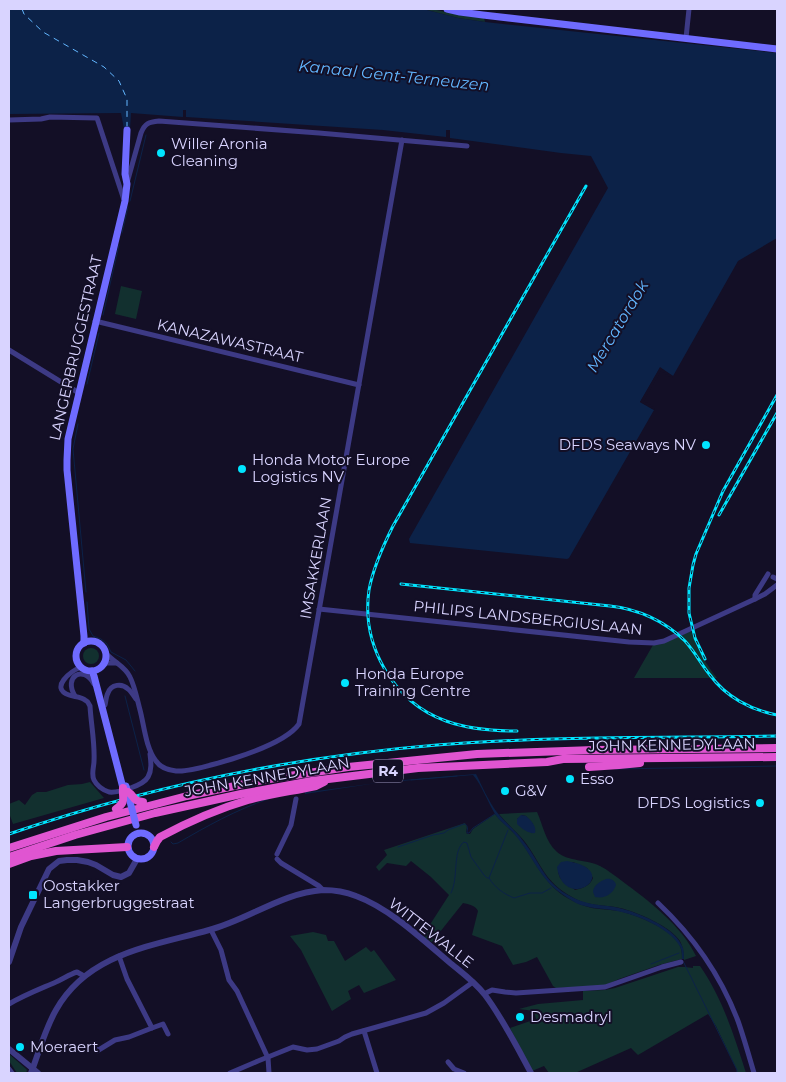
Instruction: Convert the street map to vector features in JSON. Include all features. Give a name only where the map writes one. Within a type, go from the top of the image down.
[{"type":"highway","name":"JOHN KENNEDYLAAN","points":[[9,848],[106,817],[187,796],[263,780],[348,767],[477,754],[777,748]]},
{"type":"highway","name":"JOHN KENNEDYLAAN","points":[[9,858],[75,835],[183,806],[337,777],[418,768],[547,762],[563,759],[777,759]]},
{"type":"highway","name":"JOHN KENNEDYLAAN","points":[[9,858],[187,809],[324,782],[424,772],[517,766],[551,766],[568,763],[777,759]]},
{"type":"highway","points":[[589,767],[642,762]]},
{"type":"highway","points":[[125,788],[134,800],[143,802],[256,778],[348,767]]},
{"type":"highway","points":[[154,847],[160,837],[186,823],[218,810],[247,800],[316,786],[324,782]]},
{"type":"highway","points":[[9,843],[116,809],[122,805],[125,788]]},
{"type":"highway","points":[[296,799],[302,789]]},
{"type":"highway","points":[[288,792],[293,794],[296,799]]},
{"type":"highway","points":[[9,864],[32,856],[56,851],[127,847]]},
{"type":"main road","points":[[448,9],[490,16],[777,48]]},
{"type":"main road","points":[[127,130],[125,174],[127,184]]},
{"type":"main road","name":"LANGERBRUGGESTRAAT","points":[[81,667],[76,659],[79,647],[84,643],[84,636],[72,523],[67,460],[68,439],[125,200],[127,184]]},
{"type":"main road","name":"LANGERBRUGGESTRAAT","points":[[82,622],[88,636],[101,645],[106,653]]},
{"type":"main road","points":[[84,643],[93,641]]},
{"type":"main road","points":[[106,653],[105,659],[98,668],[98,691],[137,834]]},
{"type":"main road","points":[[81,667],[86,670],[98,668]]},
{"type":"main road","points":[[98,668],[99,680],[125,788]]},
{"type":"main road","points":[[137,834],[145,834],[152,839],[154,847],[153,852],[148,857],[137,859],[130,855],[127,847],[129,840],[137,834]]},
{"type":"street","points":[[686,38],[689,9]]},
{"type":"street","points":[[9,120],[50,117],[97,118],[125,200]]},
{"type":"street","name":"LANGERBRUGGESTRAAT","points":[[127,184],[141,133],[150,122],[160,121],[272,129],[467,146]]},
{"type":"street","name":"IMSAKKERLAAN","points":[[150,750],[158,764],[164,768],[177,771],[224,761],[258,750],[292,732],[299,724],[402,140]]},
{"type":"street","name":"KANAZAWASTRAAT","points":[[95,321],[359,385]]},
{"type":"street","points":[[9,350],[79,393]]},
{"type":"street","points":[[755,599],[755,595],[773,577]]},
{"type":"street","name":"PHILIPS LANDSBERGIUSLAAN","points":[[319,609],[654,643],[755,599],[777,585]]},
{"type":"street","points":[[81,667],[72,672],[62,682],[61,686],[64,692],[84,699],[90,706],[94,754],[92,774],[95,782],[103,789],[112,792],[135,787],[143,782],[150,771],[150,750],[130,677],[126,670],[106,653]]},
{"type":"street","points":[[98,668],[107,663],[117,664]]},
{"type":"street","points":[[75,696],[70,684],[78,674],[91,678],[98,691]]},
{"type":"street","points":[[105,705],[107,693],[116,685],[123,685],[128,688],[137,700]]},
{"type":"street","name":"WITTEWALLE","points":[[296,799],[291,825],[277,857],[281,863],[323,890],[340,891],[372,903],[410,930],[473,982],[484,994],[504,1023],[531,1073]]},
{"type":"street","points":[[9,962],[21,927],[49,869],[59,861],[88,862],[113,876],[121,877],[129,872],[137,859]]},
{"type":"street","points":[[9,1049],[34,1072],[55,1011],[75,984],[99,966],[119,956],[160,942],[220,927],[288,898],[323,890]]},
{"type":"street","points":[[658,902],[690,936],[714,972],[737,1020],[754,1073]]},
{"type":"street","points":[[211,930],[221,950],[230,980],[268,1058],[270,1073]]},
{"type":"street","points":[[119,956],[127,979],[152,1028]]},
{"type":"street","points":[[484,994],[492,990],[516,993],[605,987],[681,962]]},
{"type":"street","points":[[9,1004],[74,973],[77,972],[84,976]]},
{"type":"street","points":[[230,1073],[240,1071],[293,1047],[307,1050],[317,1048],[339,1041],[345,1037],[426,1013],[444,1003],[473,982]]},
{"type":"street","points":[[97,1050],[114,1040],[129,1037],[163,1024],[168,1034]]},
{"type":"street","points":[[364,1031],[377,1073]]},
{"type":"street","points":[[93,1044],[100,1057]]},
{"type":"street","points":[[448,1062],[454,1069],[464,1073]]},
{"type":"street","points":[[9,1069],[12,1073]]},
{"type":"green space","points":[[423,9],[484,18],[485,22],[458,18]]},
{"type":"green space","points":[[121,286],[142,291],[136,319],[115,314]]},
{"type":"green space","points":[[691,631],[702,656],[717,678],[634,678],[653,645],[661,644]]},
{"type":"green space","points":[[91,648],[97,650],[99,656],[97,662],[91,664],[85,662],[83,656],[85,650]]},
{"type":"green space","points":[[90,782],[104,798],[13,824],[9,813],[9,804],[19,800],[25,805],[32,795],[37,792],[46,792],[68,785]]},
{"type":"green space","points":[[537,812],[547,838],[557,852],[572,859],[600,866],[632,888],[664,914],[682,934],[696,956],[684,960],[680,941],[669,930],[653,920],[620,908],[584,902],[563,891],[549,879],[525,842],[499,814]],"holes":[[[522,815],[526,816],[533,824],[517,824],[517,819]],[[573,862],[587,868],[593,878],[588,885],[575,890],[560,878],[558,872]]]},
{"type":"green space","points":[[495,814],[519,839],[544,877],[564,896],[582,905],[626,913],[660,928],[679,944],[682,959],[659,965],[604,986],[556,988],[553,986],[537,957],[513,965],[502,946],[472,935],[478,911],[470,905],[463,903],[432,942],[422,937],[449,895],[411,861],[406,866],[387,863],[379,871],[376,867],[387,855],[384,850],[465,823],[467,827],[466,832],[470,834],[473,829]]},
{"type":"green space","points":[[313,932],[326,935],[328,941],[334,941],[345,961],[366,947],[371,952],[374,950],[396,980],[364,993],[359,985],[348,991],[351,999],[332,1011],[301,950],[290,936]]},
{"type":"green space","points":[[693,966],[700,966],[715,991],[727,1018],[746,1073],[737,1073],[716,1026],[708,1014],[638,1055],[631,1048],[575,1073],[549,1073],[544,1066],[532,1071],[510,1028],[536,1019],[534,1011],[519,1009],[538,1004],[583,1000],[583,991],[615,988],[678,967],[693,968]]},
{"type":"green space","points":[[9,1054],[27,1070],[26,1073],[17,1073],[9,1061]]},
{"type":"water","points":[[9,9],[423,9],[458,18],[485,22],[777,53],[777,238],[738,261],[673,376],[660,368],[640,402],[654,410],[569,558],[410,543],[409,539],[608,188],[591,156],[450,138],[450,130],[446,130],[446,137],[383,130],[186,117],[186,110],[183,110],[183,117],[131,113],[130,129],[124,129],[121,113],[9,114]]},
{"type":"water","points":[[476,774],[496,811],[521,838],[554,885],[567,895],[581,901],[627,910],[663,926],[681,944],[684,959],[682,959],[680,947],[674,939],[651,923],[624,913],[581,905],[567,898],[554,888],[544,877],[524,846],[495,814],[480,784],[473,775],[377,783],[305,794],[305,792],[392,781]]},
{"type":"water","points":[[521,815],[526,816],[532,822],[535,833],[526,831],[517,824],[517,819]]},
{"type":"water","points":[[567,861],[584,866],[591,873],[592,880],[587,886],[579,889],[570,888],[562,881],[557,867],[561,862]]},
{"type":"water","points":[[611,879],[615,882],[615,888],[605,896],[595,897],[594,888],[599,882]]},
{"type":"pier","points":[[660,367],[673,376],[672,378],[661,371],[644,401],[655,408],[654,410],[640,402]]},
{"type":"waterway","points":[[130,201],[146,135]]},
{"type":"waterway","points":[[122,233],[128,207]]},
{"type":"waterway","points":[[103,315],[119,245]]},
{"type":"waterway","points":[[87,384],[99,333]]},
{"type":"waterway","points":[[78,424],[73,449],[86,592]]},
{"type":"waterway","points":[[87,602],[89,629],[93,636],[101,639],[107,644],[111,652],[126,660],[135,671]]},
{"type":"waterway","points":[[125,696],[144,770]]},
{"type":"waterway","points":[[616,769],[777,766]]},
{"type":"waterway","points":[[411,780],[457,776]]},
{"type":"waterway","points":[[171,842],[173,844],[178,843],[222,819],[268,799]]},
{"type":"waterway","points":[[398,847],[444,833],[464,824],[467,826],[467,833],[469,833],[473,828],[495,814]]},
{"type":"waterway","points":[[451,893],[460,846],[464,842],[467,843],[471,857],[484,875],[489,878],[508,830]]},
{"type":"waterway","points":[[489,878],[500,890],[514,898],[530,893],[542,893],[551,888]]},
{"type":"waterway","points":[[651,964],[679,953]]},
{"type":"waterway","points":[[684,963],[737,1073]]},
{"type":"ferry route","points":[[22,9],[24,14],[43,32],[104,67],[119,81],[127,99],[127,126]]},
{"type":"railway","points":[[517,731],[499,731],[454,724],[427,712],[410,700],[396,686],[376,651],[370,631],[368,611],[369,590],[379,557],[393,526],[586,186]]},
{"type":"railway","points":[[705,659],[695,638],[689,613],[689,588],[693,565],[723,491],[777,395]]},
{"type":"railway","points":[[719,515],[777,413]]},
{"type":"railway","points":[[401,584],[610,606],[641,613],[660,622],[685,641],[716,683],[731,696],[758,710],[777,715]]},
{"type":"railway","points":[[9,834],[61,817],[167,788],[220,776],[328,757],[383,750],[479,742],[777,736]]},
{"type":"place","name":"Willer Aronia Cleaning","points":[[161,153]]},
{"type":"place","name":"DFDS Seaways NV","points":[[706,445]]},
{"type":"place","name":"Honda Motor Europe Logistics NV","points":[[242,469]]},
{"type":"place","name":"Honda Europe Training Centre","points":[[345,683]]},
{"type":"place","name":"Esso","points":[[570,779]]},
{"type":"place","name":"G&V","points":[[505,791]]},
{"type":"place","name":"DFDS Logistics","points":[[760,803]]},
{"type":"place","name":"Oostakker Langerbruggestraat","points":[[33,895]]},
{"type":"place","name":"Desmadryl","points":[[520,1017]]},
{"type":"place","name":"Moeraert","points":[[20,1047]]},
{"type":"water label","name":"Kanaal Gent-Terneuzen","points":[[394,75]]},
{"type":"water label","name":"Mercatordok","points":[[617,326]]}]
